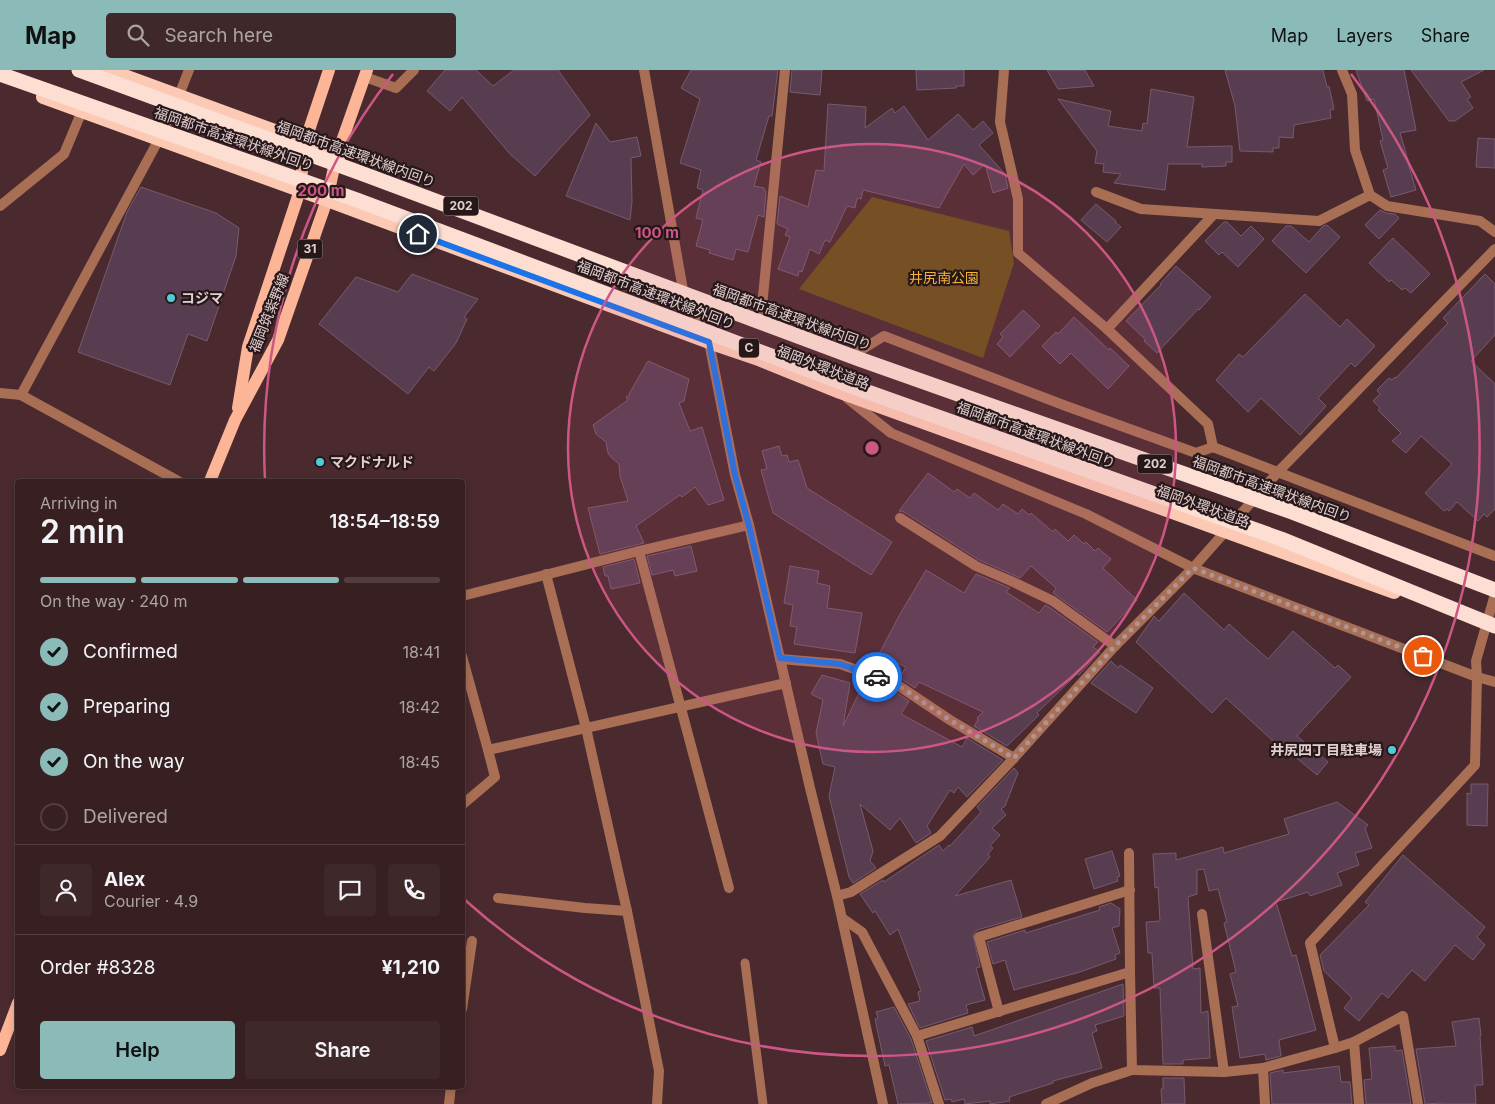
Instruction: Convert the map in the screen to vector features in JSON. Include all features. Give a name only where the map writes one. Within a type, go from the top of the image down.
[{"type":"highway","name":"福岡都市高速環状線内回り","points":[[79,70],[859,359],[1292,512],[1495,592]]},
{"type":"highway","name":"福岡外環状道路","points":[[108,70],[305,142],[336,158],[683,290],[761,317],[1495,592]]},
{"type":"highway","name":"福岡都市高速環状線外回り","points":[[0,74],[357,200],[851,386],[1281,540],[1492,627]]},
{"type":"highway","name":"福岡外環状道路","points":[[0,82],[756,358],[840,392],[1492,627]]},
{"type":"main road","name":"福岡筑紫野線","points":[[236,420],[248,347],[300,190],[305,142],[329,70]]},
{"type":"main road","name":"福岡筑紫野線","points":[[211,479],[236,420],[278,340],[327,200],[336,158],[366,73]]},
{"type":"main road","points":[[0,1050],[15,1011]]},
{"type":"street","points":[[21,395],[159,139],[189,70]]},
{"type":"street","points":[[366,73],[396,88],[414,70]]},
{"type":"street","points":[[644,70],[683,290],[709,342],[735,475],[749,526],[837,896],[883,1104]]},
{"type":"street","points":[[761,317],[785,70]]},
{"type":"street","points":[[1004,70],[1000,122],[1018,199],[1018,253],[1107,329],[1208,424],[1213,447]]},
{"type":"street","points":[[1342,70],[1352,94],[1355,150],[1370,194],[1387,206],[1480,221],[1495,232]]},
{"type":"street","points":[[0,206],[64,154],[82,111]]},
{"type":"street","points":[[1096,192],[1141,209],[1319,221],[1370,194]]},
{"type":"street","points":[[1107,329],[1214,214]]},
{"type":"street","points":[[837,896],[851,892],[940,836],[1014,758],[1115,646],[1193,568],[1278,472],[1495,250]]},
{"type":"street","points":[[856,353],[884,336],[1066,406],[1196,453],[1213,447],[1495,556]]},
{"type":"street","points":[[0,392],[21,395],[174,479]]},
{"type":"street","points":[[840,392],[891,433],[1086,514],[1193,568],[1477,677],[1495,682]]},
{"type":"street","points":[[900,518],[976,566],[1053,601],[1115,646]]},
{"type":"street","points":[[465,595],[639,551],[749,526]]},
{"type":"street","points":[[639,551],[729,888]]},
{"type":"street","points":[[546,574],[586,728],[627,911],[659,1070],[657,1104]]},
{"type":"street","points":[[1335,1048],[1310,943],[1476,765],[1476,661],[1492,627],[1495,592]]},
{"type":"street","points":[[780,658],[840,664],[896,684],[950,720],[1014,758]]},
{"type":"street","points":[[465,667],[495,777],[465,802]]},
{"type":"street","points":[[488,750],[786,683]]},
{"type":"street","points":[[1129,853],[1132,1070]]},
{"type":"street","points":[[999,1012],[979,937],[1130,890]]},
{"type":"street","points":[[498,898],[627,911]]},
{"type":"street","points":[[1202,914],[1224,1072]]},
{"type":"street","points":[[842,918],[862,932],[917,1036],[939,1104]]},
{"type":"street","points":[[465,989],[472,941]]},
{"type":"street","points":[[917,1036],[1130,972]]},
{"type":"street","points":[[1046,1104],[1092,1083],[1132,1070],[1224,1072],[1263,1068],[1354,1042],[1403,1016],[1418,1104]]},
{"type":"street","points":[[1354,1042],[1359,1104]]},
{"type":"street","points":[[1263,1068],[1265,1104]]},
{"type":"street","points":[[449,1104],[452,1089]]},
{"type":"lane","points":[[746,963],[763,1104]]},
{"type":"green space","name":"井尻南公園","points":[[872,197],[1009,231],[1014,263],[983,358],[799,289]]},
{"type":"building","points":[[445,70],[476,70],[493,86],[514,70],[558,70],[590,115],[535,176],[510,154],[462,97],[450,111],[427,91]]},
{"type":"building","points":[[691,70],[778,70],[772,116],[769,116],[756,160],[761,162],[754,186],[764,188],[766,191],[764,217],[758,215],[748,252],[736,249],[733,260],[709,253],[710,250],[696,246],[703,220],[696,218],[703,190],[697,188],[701,170],[680,163],[700,99],[681,88]]},
{"type":"building","points":[[792,70],[822,70],[820,95],[790,92]]},
{"type":"building","points":[[916,70],[964,70],[964,86],[917,90]]},
{"type":"building","points":[[1047,70],[1085,70],[1094,86],[1058,89]]},
{"type":"building","points":[[1225,70],[1323,70],[1334,109],[1330,110],[1331,118],[1294,125],[1293,138],[1279,137],[1279,148],[1273,148],[1273,152],[1240,151],[1235,106]]},
{"type":"building","points":[[1356,70],[1404,70],[1416,130],[1400,133],[1416,190],[1391,197],[1383,170],[1388,168],[1380,141],[1383,140],[1374,99],[1367,101]]},
{"type":"building","points":[[1411,70],[1484,70],[1461,82],[1471,97],[1467,99],[1473,108],[1455,121],[1449,121]]},
{"type":"building","points":[[1151,89],[1194,97],[1187,147],[1232,146],[1232,162],[1226,162],[1226,166],[1202,167],[1202,164],[1168,164],[1165,190],[1114,183],[1121,174],[1103,172],[1104,164],[1095,163],[1097,151],[1058,99],[1111,111],[1108,126],[1142,131],[1143,123],[1147,124]]},
{"type":"building","points":[[828,104],[866,107],[865,128],[892,108],[895,113],[904,106],[928,140],[958,114],[973,130],[983,121],[993,133],[979,145],[1005,174],[1008,188],[993,193],[985,164],[973,175],[964,164],[939,208],[863,190],[861,199],[857,198],[855,208],[847,206],[830,242],[825,240],[819,254],[810,249],[802,272],[799,271],[798,276],[778,269],[790,237],[785,235],[788,229],[777,224],[780,196],[808,207],[816,170],[824,171]]},
{"type":"building","points":[[596,123],[610,142],[637,137],[641,156],[631,158],[632,202],[630,220],[566,196]]},
{"type":"building","points":[[1478,138],[1495,139],[1495,168],[1476,167]]},
{"type":"building","points":[[141,187],[216,213],[239,228],[236,256],[207,341],[188,334],[170,385],[78,352],[127,212]]},
{"type":"building","points":[[1096,204],[1121,227],[1107,242],[1081,220]]},
{"type":"building","points":[[1380,210],[1395,214],[1399,218],[1379,239],[1365,225]]},
{"type":"building","points":[[1224,222],[1227,222],[1241,236],[1251,226],[1264,239],[1238,267],[1222,252],[1219,255],[1205,241]]},
{"type":"building","points":[[1327,225],[1340,237],[1306,273],[1272,241],[1286,226],[1291,226],[1309,242],[1323,226]]},
{"type":"building","points":[[1393,238],[1430,274],[1411,293],[1405,288],[1402,290],[1391,280],[1389,282],[1369,263]]},
{"type":"building","points":[[1176,266],[1211,297],[1157,353],[1126,321],[1161,285]]},
{"type":"building","points":[[412,274],[478,299],[464,317],[467,319],[456,343],[434,371],[429,367],[408,394],[319,324],[356,277],[398,292]]},
{"type":"building","points":[[1485,274],[1495,284],[1495,335],[1471,361],[1495,384],[1495,509],[1487,517],[1484,514],[1478,521],[1457,502],[1449,511],[1447,509],[1444,511],[1425,493],[1452,464],[1421,436],[1406,453],[1392,441],[1401,433],[1378,410],[1380,408],[1373,401],[1380,394],[1377,390],[1389,378],[1392,380],[1396,378],[1448,323],[1443,318]]},
{"type":"building","points":[[1305,294],[1340,327],[1347,319],[1375,346],[1355,367],[1351,363],[1318,398],[1326,406],[1300,435],[1261,398],[1248,412],[1216,380],[1239,354],[1243,357]]},
{"type":"building","points":[[1023,310],[1040,326],[1010,357],[997,344],[1003,337],[1000,334]]},
{"type":"building","points":[[1074,317],[1129,366],[1108,389],[1071,353],[1060,364],[1042,346],[1056,332],[1058,334]]},
{"type":"building","points":[[648,361],[689,379],[684,401],[679,403],[690,431],[702,427],[724,500],[708,505],[695,487],[682,497],[680,495],[636,526],[644,543],[600,554],[588,508],[628,501],[620,476],[619,464],[608,453],[606,442],[596,434],[593,425],[628,400],[626,397],[630,395]]},
{"type":"building","points":[[779,446],[782,456],[787,455],[789,462],[798,460],[807,488],[892,542],[871,575],[773,513],[761,470],[767,469],[762,451]]},
{"type":"building","points":[[928,473],[954,492],[957,489],[970,498],[974,493],[998,510],[1003,504],[1018,514],[1022,509],[1029,515],[1031,513],[1053,532],[1055,529],[1068,541],[1074,535],[1084,544],[1086,542],[1095,551],[1098,548],[1111,559],[1103,568],[1137,600],[1107,632],[1053,593],[1056,588],[1031,566],[1020,578],[979,560],[904,512],[899,511]]},
{"type":"building","points":[[691,546],[697,571],[675,576],[673,570],[652,575],[647,556]]},
{"type":"building","points":[[634,559],[640,583],[611,589],[608,576],[605,576],[603,567]]},
{"type":"building","points":[[790,566],[819,571],[817,583],[830,586],[827,608],[862,613],[855,653],[794,644],[797,627],[790,626],[793,605],[784,603]]},
{"type":"building","points":[[926,570],[964,593],[976,574],[1010,588],[1006,592],[1039,613],[1045,605],[1098,642],[1093,647],[1100,652],[1079,675],[1077,674],[1037,713],[1039,715],[1007,746],[974,726],[978,720],[977,718],[983,712],[919,682],[915,688],[900,678],[906,667],[879,654]]},
{"type":"building","points":[[1184,593],[1224,630],[1229,624],[1268,659],[1293,631],[1335,668],[1338,665],[1351,677],[1297,736],[1328,762],[1317,775],[1286,749],[1284,751],[1226,698],[1212,713],[1136,642],[1154,616],[1159,621]]},
{"type":"building","points":[[1111,661],[1118,668],[1120,665],[1153,688],[1136,713],[1091,683]]},
{"type":"building","points":[[822,675],[850,683],[843,726],[862,687],[892,696],[894,691],[909,701],[901,714],[962,747],[967,738],[1003,760],[967,797],[958,787],[954,793],[950,790],[927,826],[931,833],[916,843],[900,818],[890,830],[860,804],[873,851],[870,861],[876,868],[853,883],[849,877],[829,796],[835,767],[823,764],[816,733],[823,700],[811,694]]},
{"type":"building","points":[[1014,768],[1018,773],[1005,806],[1001,809],[1006,815],[992,828],[1000,835],[990,846],[993,848],[988,854],[990,857],[955,896],[1011,880],[1022,917],[977,930],[973,935],[980,967],[976,968],[985,1000],[966,1005],[968,1013],[920,1028],[908,1004],[920,1001],[918,992],[921,991],[898,929],[890,935],[875,911],[873,913],[860,894],[883,880],[884,882],[939,845],[943,851],[950,846],[981,812],[977,807]]},
{"type":"building","points":[[1471,784],[1488,784],[1487,826],[1467,825],[1467,793],[1471,794]]},
{"type":"building","points":[[1337,802],[1368,825],[1365,828],[1372,848],[1355,853],[1359,865],[1337,873],[1342,885],[1310,896],[1308,892],[1276,902],[1292,956],[1296,955],[1316,1030],[1279,1040],[1281,1056],[1266,1060],[1265,1054],[1240,1058],[1232,1007],[1238,1006],[1230,974],[1236,972],[1224,923],[1227,922],[1218,889],[1209,891],[1204,869],[1197,870],[1197,894],[1188,897],[1193,969],[1200,968],[1201,1013],[1208,1011],[1210,1058],[1183,1060],[1183,1064],[1163,1064],[1160,988],[1154,988],[1152,953],[1148,953],[1146,922],[1160,921],[1158,887],[1155,888],[1153,854],[1176,853],[1176,860],[1223,847],[1224,853],[1289,834],[1284,819]]},
{"type":"building","points":[[1112,851],[1120,876],[1117,877],[1118,881],[1094,889],[1085,859]]},
{"type":"building","points":[[1403,855],[1485,927],[1477,937],[1485,945],[1473,960],[1455,945],[1425,981],[1412,970],[1388,998],[1382,993],[1359,1021],[1344,1008],[1352,998],[1324,971],[1320,955],[1369,905],[1365,902]]},
{"type":"building","points":[[1111,903],[1120,909],[1119,926],[1112,928],[1120,953],[1115,955],[1116,959],[1080,972],[1014,990],[1005,960],[993,964],[987,942],[1025,930],[1026,933],[1100,910],[1099,907]]},
{"type":"building","points":[[1123,984],[1124,1016],[1095,1025],[1097,1031],[1092,1033],[1102,1068],[1053,1081],[1053,1083],[1009,1097],[1010,1101],[990,1104],[990,1101],[965,1104],[964,1099],[952,1102],[951,1099],[945,1100],[926,1041],[972,1027],[974,1036]]},
{"type":"building","points":[[894,1007],[911,1039],[932,1103],[898,1104],[889,1065],[885,1066],[875,1019],[878,1018],[876,1012]]},
{"type":"building","points":[[1479,1018],[1483,1085],[1475,1085],[1476,1104],[1425,1104],[1416,1049],[1456,1046],[1452,1022]]},
{"type":"building","points":[[1395,1046],[1395,1051],[1402,1050],[1411,1104],[1366,1104],[1364,1080],[1372,1079],[1369,1048]]},
{"type":"building","points":[[1339,1066],[1341,1082],[1350,1082],[1352,1104],[1272,1104],[1270,1073],[1283,1070],[1283,1073]]},
{"type":"building","points":[[1163,1078],[1184,1078],[1185,1104],[1162,1104],[1161,1089],[1163,1089]]},
{"type":"way so far","points":[[877,677],[896,684],[950,720],[1014,758],[1115,646],[1193,568],[1423,656]]},
{"type":"place","name":"コジマ","points":[[171,298]]},
{"type":"place","name":"マクドナルド","points":[[320,462]]},
{"type":"place","name":"井尻四丁目駐車場","points":[[1392,750]]},
{"type":"route","points":[[418,234],[709,342],[735,475],[780,658],[840,664],[877,677]]}]
